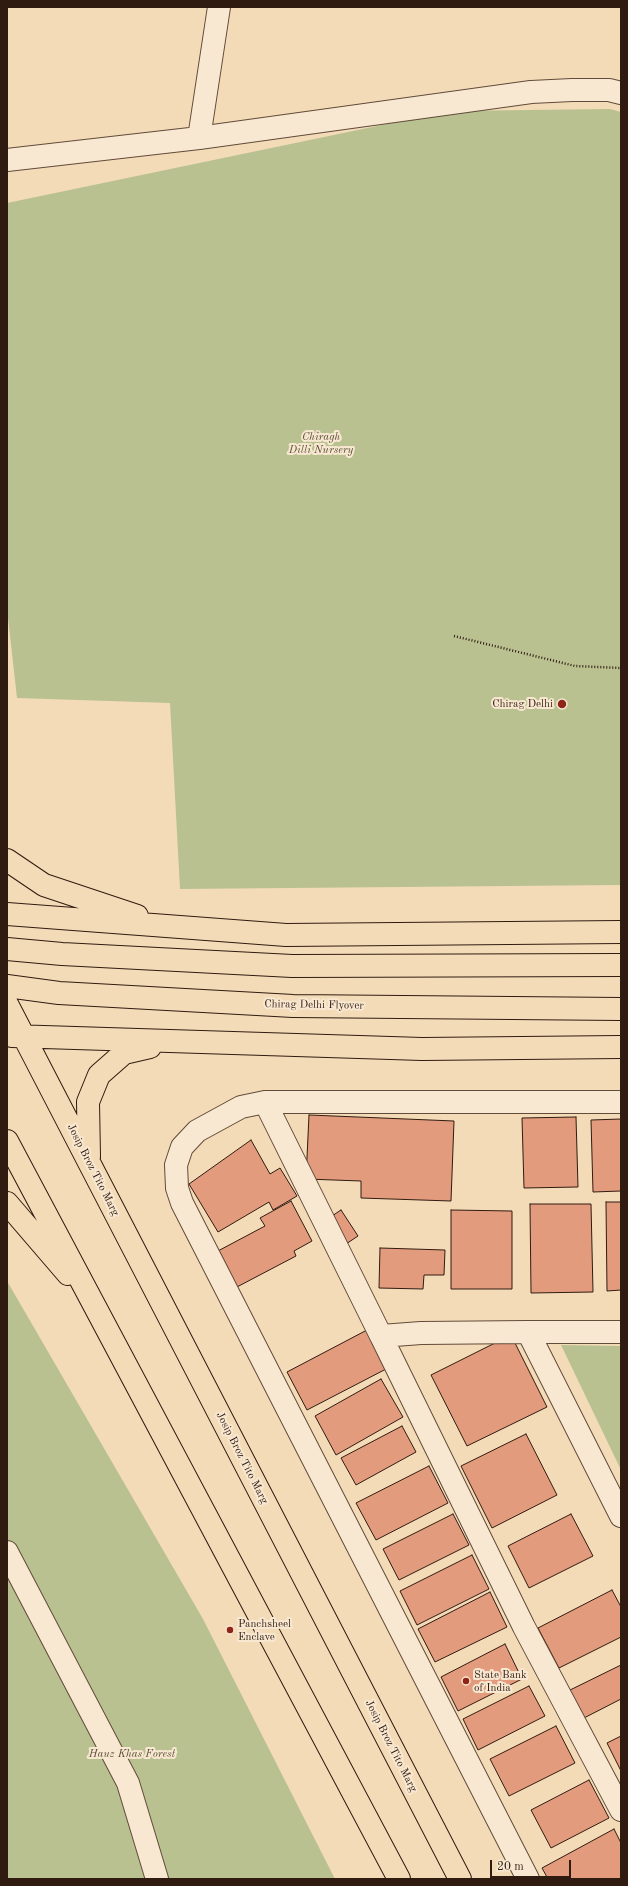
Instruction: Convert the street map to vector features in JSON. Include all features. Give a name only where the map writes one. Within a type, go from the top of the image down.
[{"type":"main road","points":[[7,860],[44,885],[168,926]]},
{"type":"main road","points":[[7,914],[286,935],[621,932]]},
{"type":"main road","points":[[7,949],[62,954],[292,966],[621,965]]},
{"type":"main road","name":"Chirag Delhi Flyover","points":[[7,986],[59,993],[293,1006],[621,1009]]},
{"type":"main road","name":"Josip Broz Tito Marg","points":[[7,1004],[15,1037],[90,1164],[460,1879]]},
{"type":"main road","points":[[15,1037],[422,1049],[621,1047]]},
{"type":"main road","points":[[90,1164],[88,1102],[99,1075],[124,1053],[170,1042]]},
{"type":"main road","points":[[7,1141],[399,1879]]},
{"type":"main road","points":[[7,1203],[94,1306]]},
{"type":"street","points":[[199,138],[219,7]]},
{"type":"street","points":[[7,160],[199,138],[531,92],[609,90],[621,93]]},
{"type":"street","points":[[528,1879],[186,1210],[177,1188],[176,1165],[182,1147],[197,1131],[241,1106],[265,1102],[621,1102]]},
{"type":"street","points":[[265,1102],[524,1627],[621,1810]]},
{"type":"street","points":[[528,1332],[621,1516]]},
{"type":"street","points":[[381,1336],[421,1333],[621,1332]]},
{"type":"street","points":[[7,1552],[128,1783],[157,1879]]},
{"type":"path","points":[[454,636],[575,666],[621,668]]},
{"type":"green space","name":"Chiragh Dilli Nursery","points":[[610,109],[621,112],[621,885],[180,889],[170,703],[17,698],[7,609],[7,203],[449,111]]},
{"type":"green space","name":"Hauz Khas Forest","points":[[7,1281],[203,1619],[335,1879],[7,1879]]},
{"type":"green space","points":[[561,1345],[621,1346],[621,1470]]},
{"type":"building","points":[[309,1115],[454,1121],[451,1201],[361,1198],[361,1181],[306,1179]]},
{"type":"building","points":[[576,1117],[578,1187],[524,1188],[522,1118]]},
{"type":"building","points":[[621,1119],[621,1191],[593,1192],[591,1120]]},
{"type":"building","points":[[251,1140],[270,1174],[280,1168],[297,1196],[273,1210],[269,1202],[218,1232],[189,1184]]},
{"type":"building","points":[[291,1201],[312,1241],[294,1251],[296,1256],[235,1288],[216,1252],[265,1226],[260,1218]]},
{"type":"building","points":[[606,1202],[621,1202],[621,1290],[607,1291]]},
{"type":"building","points":[[530,1204],[591,1204],[593,1292],[531,1293]]},
{"type":"building","points":[[341,1210],[358,1236],[343,1246],[326,1220]]},
{"type":"building","points":[[451,1210],[512,1211],[512,1289],[451,1289]]},
{"type":"building","points":[[380,1248],[445,1250],[444,1275],[424,1275],[423,1289],[379,1288]]},
{"type":"building","points":[[367,1330],[388,1368],[307,1410],[287,1372]]},
{"type":"building","points":[[511,1335],[547,1407],[467,1446],[431,1375]]},
{"type":"building","points":[[381,1379],[403,1417],[336,1455],[315,1416]]},
{"type":"building","points":[[402,1426],[416,1452],[356,1485],[341,1458]]},
{"type":"building","points":[[526,1434],[557,1495],[492,1528],[461,1466]]},
{"type":"building","points":[[429,1466],[448,1503],[376,1540],[356,1503]]},
{"type":"building","points":[[453,1514],[469,1545],[399,1580],[383,1549]]},
{"type":"building","points":[[571,1514],[593,1556],[529,1588],[508,1546]]},
{"type":"building","points":[[472,1555],[489,1589],[417,1625],[400,1591]]},
{"type":"building","points":[[612,1590],[621,1607],[621,1637],[559,1668],[538,1628]]},
{"type":"building","points":[[490,1592],[507,1627],[435,1662],[418,1629]]},
{"type":"building","points":[[505,1644],[522,1679],[458,1711],[441,1677]]},
{"type":"building","points":[[621,1665],[621,1699],[582,1719],[568,1691]]},
{"type":"building","points":[[529,1686],[545,1716],[478,1750],[463,1719]]},
{"type":"building","points":[[556,1726],[575,1763],[509,1796],[490,1759]]},
{"type":"building","points":[[621,1736],[621,1771],[607,1743]]},
{"type":"building","points":[[589,1780],[609,1818],[551,1848],[531,1810]]},
{"type":"building","points":[[614,1829],[621,1843],[621,1879],[548,1879],[542,1868]]},
{"type":"place","name":"Chirag Delhi","points":[[562,704]]},
{"type":"place","name":"Panchsheel Enclave","points":[[230,1630]]},
{"type":"place","name":"State Bank of India","points":[[466,1681]]}]
